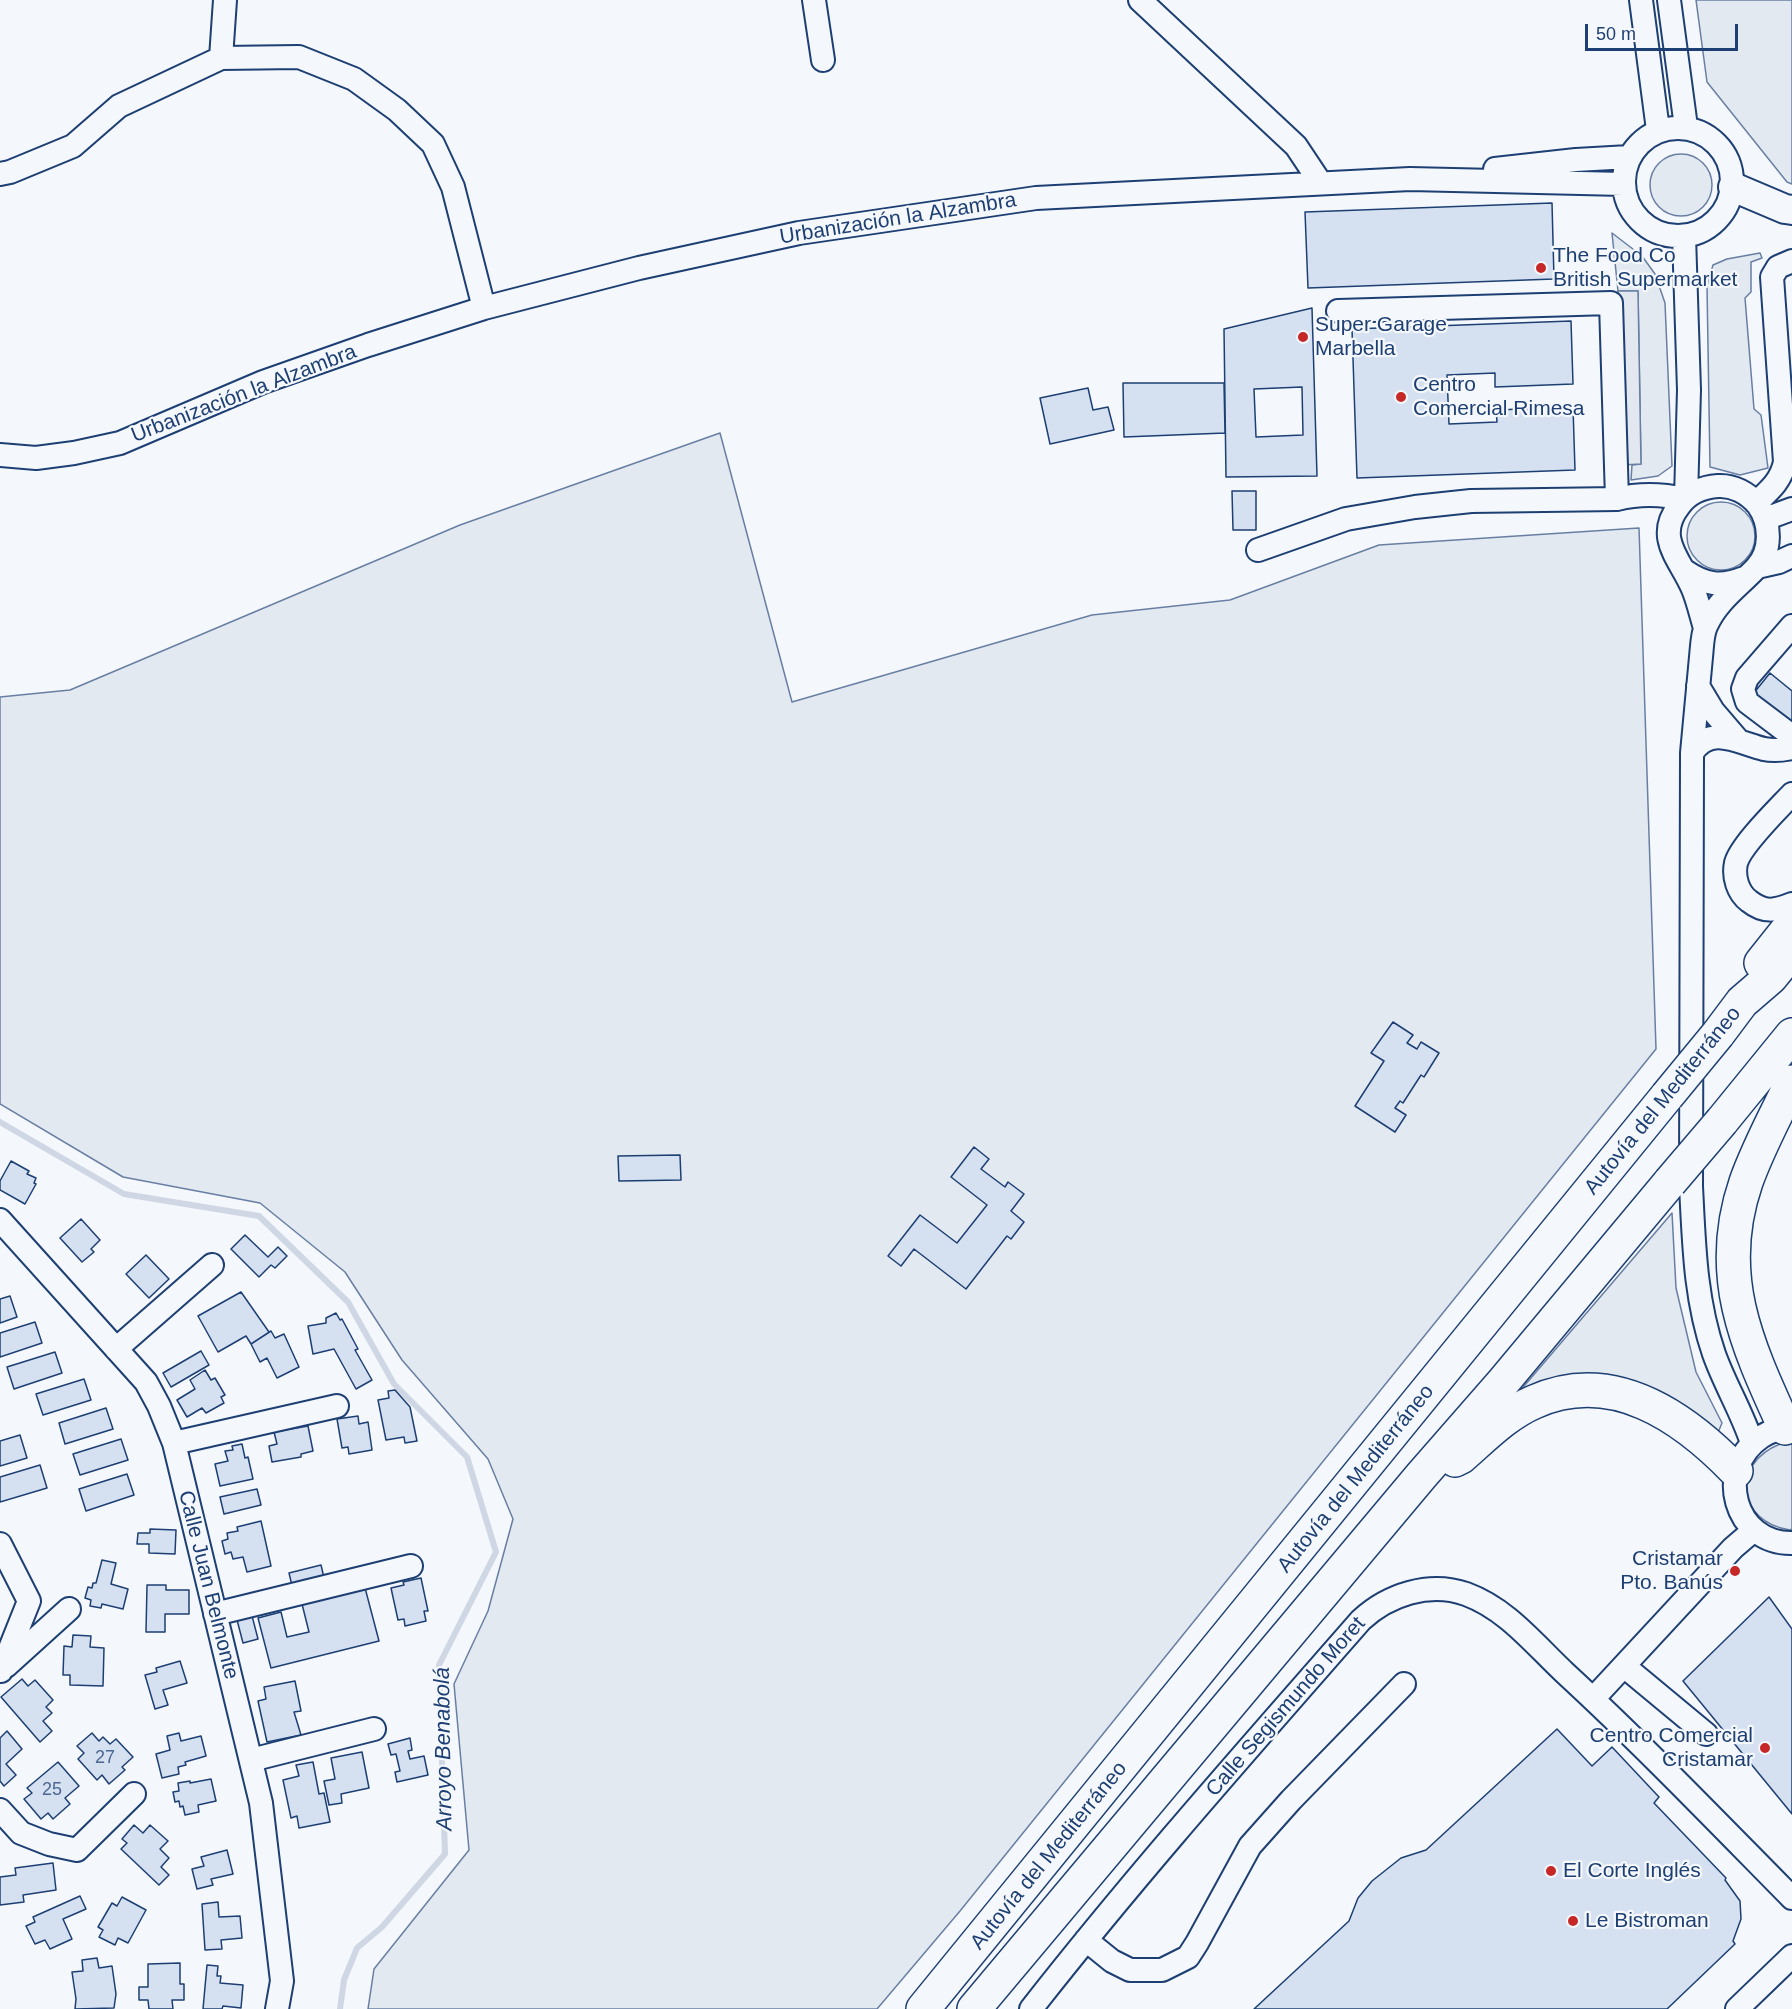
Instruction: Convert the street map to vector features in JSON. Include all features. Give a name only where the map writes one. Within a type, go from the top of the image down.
[{"type":"highway","points":[[1743,1002],[1758,967],[1792,924]]},
{"type":"highway","name":"Autovía del Mediterráneo","points":[[923,2009],[1743,1002],[1771,977],[1792,951]]},
{"type":"highway","name":"Autovía del Mediterráneo","points":[[974,2009],[1421,1476],[1504,1381],[1792,1035]]},
{"type":"highway","points":[[1789,1428],[1752,1355],[1735,1296],[1733,1264],[1739,1210],[1746,1184],[1792,1082]]},
{"type":"highway","points":[[1421,1476],[1461,1457],[1513,1413],[1535,1401],[1569,1392],[1599,1391],[1623,1395],[1648,1403],[1676,1419],[1708,1443],[1736,1471]]},
{"type":"main road","points":[[1733,187],[1792,210]]},
{"type":"street","points":[[221,58],[225,0]]},
{"type":"street","points":[[814,0],[823,60]]},
{"type":"street","points":[[1140,0],[1296,146],[1320,182]]},
{"type":"street","points":[[1641,0],[1658,130]]},
{"type":"street","points":[[1669,0],[1686,127]]},
{"type":"street","points":[[0,174],[73,146],[119,106],[221,58],[299,57],[354,79],[404,117],[433,144],[453,187],[484,308]]},
{"type":"street","points":[[1686,127],[1706,134],[1732,166],[1733,187],[1730,201],[1712,225],[1684,236],[1666,235],[1649,228],[1627,201],[1623,184],[1625,170],[1629,157],[1646,137],[1658,130],[1686,127]]},
{"type":"street","points":[[1410,178],[1576,160],[1629,157]]},
{"type":"street","points":[[1410,178],[1623,184]]},
{"type":"street","name":"Urbanización la Alzambra","points":[[0,455],[36,458],[74,453],[120,442],[263,382],[484,308],[639,268],[798,232],[1036,198],[1410,178]]},
{"type":"street","points":[[1684,236],[1689,431],[1700,470],[1706,478],[1747,495],[1761,511],[1768,540],[1764,554],[1716,608],[1705,628],[1692,753],[1691,1186],[1693,1253],[1697,1289],[1708,1334],[1728,1390],[1746,1425],[1752,1443]]},
{"type":"street","points":[[1761,511],[1782,473],[1788,467],[1785,370],[1772,277],[1778,267],[1792,261]]},
{"type":"street","points":[[1338,311],[1611,303],[1628,499]]},
{"type":"street","points":[[1683,502],[1686,443],[1689,431]]},
{"type":"street","points":[[1705,628],[1693,590],[1670,546],[1669,533],[1672,520],[1683,502],[1697,491],[1723,486]]},
{"type":"street","points":[[1258,550],[1346,519],[1415,507],[1471,501],[1628,499],[1671,496],[1683,502]]},
{"type":"street","points":[[1761,511],[1792,509]]},
{"type":"street","points":[[1685,572],[1698,580],[1713,584],[1729,584],[1750,572],[1792,556]]},
{"type":"street","points":[[1792,626],[1747,678],[1743,690],[1747,702],[1792,736]]},
{"type":"street","points":[[1698,686],[1713,711],[1737,739]]},
{"type":"street","points":[[1692,753],[1699,742],[1706,739],[1723,738],[1737,739],[1766,749],[1792,748]]},
{"type":"street","points":[[1792,794],[1743,850],[1736,864],[1736,874],[1737,885],[1742,896],[1758,907],[1765,910],[1776,910],[1792,903]]},
{"type":"street","name":"Calle Juan Belmonte","points":[[0,1220],[146,1382],[159,1406],[174,1443],[261,1803],[283,2006]]},
{"type":"street","points":[[116,1349],[212,1264]]},
{"type":"street","points":[[174,1443],[337,1406]]},
{"type":"street","points":[[1789,1428],[1767,1433],[1752,1443],[1742,1456],[1736,1471],[1734,1492],[1741,1513],[1754,1530],[1769,1539],[1790,1546]]},
{"type":"street","points":[[1593,1699],[1733,1548],[1754,1530]]},
{"type":"street","points":[[0,1544],[29,1601],[0,1671]]},
{"type":"street","points":[[215,1614],[411,1566]]},
{"type":"street","name":"Calle Segismundo Moret","points":[[1031,2009],[1086,1940],[1353,1629],[1383,1602],[1415,1591],[1439,1590],[1463,1593],[1504,1614],[1593,1699],[1792,1898]]},
{"type":"street","points":[[0,1671],[69,1609]]},
{"type":"street","points":[[1624,1666],[1706,1734]]},
{"type":"street","points":[[1086,1940],[1112,1961],[1130,1970],[1162,1970],[1188,1957],[1250,1846],[1290,1800],[1404,1684]]},
{"type":"street","points":[[251,1760],[375,1729]]},
{"type":"street","points":[[0,1810],[21,1833],[49,1844],[77,1850],[134,1794]]},
{"type":"street","points":[[1737,2009],[1792,1956]]},
{"type":"shaded area","points":[[1696,0],[1792,0],[1792,184],[1787,182],[1707,82]]},
{"type":"shaded area","points":[[1681,154],[1698,159],[1703,163],[1707,168],[1712,185],[1707,202],[1703,207],[1698,211],[1681,216],[1664,211],[1659,207],[1655,202],[1650,185],[1655,168],[1659,163],[1664,159]]},
{"type":"shaded area","points":[[1612,233],[1642,256],[1655,274],[1665,303],[1672,466],[1658,476],[1631,480],[1632,465],[1641,464],[1638,291],[1618,291]]},
{"type":"shaded area","points":[[1760,253],[1762,258],[1751,262],[1751,292],[1745,298],[1754,409],[1761,415],[1768,468],[1740,475],[1710,467],[1707,286],[1713,265],[1727,259]]},
{"type":"shaded area","points":[[1618,291],[1638,291],[1641,464],[1622,465]]},
{"type":"shaded area","points":[[720,433],[792,702],[1092,615],[1230,600],[1379,545],[1639,528],[1656,1049],[960,1911],[877,2009],[368,2009],[374,1969],[469,1850],[454,1684],[488,1611],[513,1519],[488,1459],[402,1360],[345,1272],[260,1203],[123,1177],[0,1104],[0,697],[70,690],[460,525]]},
{"type":"shaded area","points":[[1714,502],[1728,502],[1740,507],[1750,517],[1755,536],[1750,555],[1740,565],[1728,570],[1714,570],[1702,565],[1692,555],[1687,543],[1687,529],[1692,517],[1702,507]]},
{"type":"shaded area","points":[[1672,1213],[1676,1288],[1696,1372],[1722,1423],[1717,1435],[1664,1401],[1513,1399]]},
{"type":"shaded area","points":[[1780,1444],[1792,1444],[1792,1529],[1790,1530],[1772,1525],[1759,1516],[1750,1505],[1746,1492],[1747,1478],[1753,1465],[1764,1453]]},
{"type":"building","points":[[1552,203],[1554,279],[1308,288],[1305,212]]},
{"type":"building","points":[[1312,308],[1317,476],[1226,477],[1224,329]]},
{"type":"building","name":"Centro Comercial Rimesa","points":[[1571,321],[1573,384],[1495,387],[1495,373],[1447,375],[1449,424],[1497,422],[1496,410],[1573,407],[1575,470],[1357,478],[1352,329]]},
{"type":"building","points":[[1123,383],[1224,383],[1225,433],[1124,437]]},
{"type":"building","points":[[1302,387],[1303,435],[1256,437],[1254,389]]},
{"type":"building","points":[[1088,388],[1093,410],[1108,407],[1114,430],[1050,444],[1040,398]]},
{"type":"building","points":[[1232,491],[1256,491],[1256,530],[1233,530]]},
{"type":"building","points":[[1770,673],[1792,691],[1792,726],[1753,694]]},
{"type":"building","points":[[1393,1022],[1413,1035],[1407,1043],[1417,1049],[1421,1042],[1439,1053],[1424,1077],[1421,1075],[1403,1103],[1400,1101],[1395,1108],[1406,1115],[1395,1132],[1355,1106],[1384,1061],[1371,1053]]},
{"type":"building","points":[[974,1147],[989,1159],[981,1169],[1005,1187],[1008,1182],[1024,1194],[1011,1211],[1024,1222],[1011,1239],[1007,1236],[966,1289],[914,1249],[901,1266],[888,1256],[920,1215],[957,1243],[987,1205],[951,1177]]},
{"type":"building","points":[[680,1155],[681,1180],[619,1181],[618,1156]]},
{"type":"building","points":[[11,1161],[29,1171],[27,1174],[36,1178],[34,1183],[36,1184],[25,1204],[0,1190],[0,1181]]},
{"type":"building","points":[[81,1219],[100,1240],[91,1249],[94,1252],[82,1262],[60,1238]]},
{"type":"building","points":[[245,1235],[268,1257],[278,1247],[287,1256],[275,1268],[271,1265],[259,1277],[231,1249]]},
{"type":"building","points":[[146,1255],[169,1279],[149,1298],[126,1274]]},
{"type":"building","points":[[241,1292],[269,1332],[251,1344],[246,1336],[218,1352],[198,1316]]},
{"type":"building","points":[[10,1296],[17,1317],[0,1323],[0,1299]]},
{"type":"building","points":[[336,1313],[340,1320],[342,1319],[358,1349],[355,1350],[372,1380],[356,1389],[334,1349],[313,1354],[308,1326],[326,1323],[326,1318]]},
{"type":"building","points":[[35,1322],[42,1343],[0,1357],[0,1333]]},
{"type":"building","points":[[271,1331],[275,1338],[284,1334],[299,1367],[277,1378],[267,1358],[260,1362],[251,1344]]},
{"type":"building","points":[[201,1351],[209,1365],[171,1387],[163,1373]]},
{"type":"building","points":[[55,1352],[62,1373],[14,1389],[7,1367]]},
{"type":"building","points":[[205,1370],[211,1380],[215,1378],[225,1395],[221,1397],[224,1403],[206,1413],[202,1408],[187,1417],[177,1400],[195,1389],[190,1380]]},
{"type":"building","points":[[84,1379],[91,1400],[43,1415],[36,1394]]},
{"type":"building","points":[[395,1390],[410,1407],[417,1441],[405,1443],[404,1437],[386,1440],[378,1400],[389,1398],[388,1391]]},
{"type":"building","points":[[106,1408],[113,1429],[65,1444],[59,1423]]},
{"type":"building","points":[[358,1416],[359,1424],[368,1422],[372,1450],[349,1454],[348,1447],[342,1448],[337,1419]]},
{"type":"building","points":[[308,1426],[313,1451],[301,1454],[301,1457],[272,1462],[269,1446],[277,1444],[274,1432]]},
{"type":"building","points":[[20,1435],[27,1458],[0,1466],[0,1441]]},
{"type":"building","points":[[121,1439],[128,1460],[80,1475],[73,1454]]},
{"type":"building","points":[[242,1444],[245,1458],[248,1457],[253,1479],[220,1486],[215,1464],[228,1461],[225,1451],[233,1450],[232,1446]]},
{"type":"building","points":[[40,1465],[47,1488],[0,1502],[0,1477]]},
{"type":"building","points":[[127,1474],[134,1495],[86,1511],[79,1489]]},
{"type":"building","points":[[257,1489],[261,1505],[224,1514],[220,1497]]},
{"type":"building","points":[[261,1521],[271,1566],[247,1572],[243,1557],[233,1559],[231,1552],[225,1554],[222,1541],[228,1539],[227,1533],[238,1531],[237,1527]]},
{"type":"building","points":[[150,1529],[176,1530],[175,1554],[149,1553],[149,1544],[137,1544],[138,1533],[150,1533]]},
{"type":"building","points":[[102,1560],[116,1563],[111,1584],[128,1589],[123,1609],[102,1604],[101,1608],[90,1606],[91,1600],[85,1598],[88,1587],[92,1588],[93,1583],[96,1583]]},
{"type":"building","points":[[321,1565],[325,1582],[293,1590],[289,1573]]},
{"type":"building","points":[[421,1578],[428,1611],[424,1611],[426,1621],[405,1626],[404,1619],[398,1620],[391,1588],[404,1585],[403,1582]]},
{"type":"building","points":[[364,1584],[379,1641],[271,1668],[258,1618],[281,1612],[287,1637],[309,1632],[301,1600]]},
{"type":"building","points":[[147,1585],[166,1585],[166,1590],[189,1590],[189,1614],[165,1614],[165,1632],[146,1632]]},
{"type":"building","name":"Centro Comercial Cristamar","points":[[1769,1597],[1792,1629],[1792,1814],[1683,1681]]},
{"type":"building","points":[[251,1612],[258,1639],[243,1643],[236,1616]]},
{"type":"building","points":[[73,1635],[91,1636],[90,1647],[104,1648],[103,1686],[70,1685],[70,1675],[63,1675],[64,1646],[72,1647]]},
{"type":"building","points":[[180,1661],[187,1683],[163,1690],[168,1705],[155,1709],[145,1675],[157,1672],[156,1668]]},
{"type":"building","points":[[22,1679],[28,1686],[35,1680],[53,1700],[46,1707],[52,1713],[43,1721],[52,1731],[40,1742],[1,1697]]},
{"type":"building","points":[[295,1681],[301,1711],[294,1712],[301,1735],[267,1742],[258,1701],[266,1699],[264,1687]]},
{"type":"building","name":"El Corte Inglés","points":[[1557,1729],[1592,1766],[1612,1747],[1659,1797],[1654,1803],[1726,1878],[1725,1880],[1740,1901],[1741,1919],[1733,1941],[1735,1944],[1667,2009],[1254,2009],[1349,1921],[1358,1898],[1372,1881],[1401,1858],[1426,1850]]},
{"type":"building","points":[[7,1731],[22,1749],[6,1764],[16,1775],[4,1786],[0,1781],[0,1738]]},
{"type":"building","points":[[92,1733],[99,1741],[103,1737],[110,1744],[116,1739],[133,1757],[122,1767],[125,1770],[109,1784],[102,1775],[97,1780],[78,1759],[84,1753],[77,1746]]},
{"type":"building","points":[[179,1733],[181,1741],[201,1736],[206,1756],[185,1762],[186,1765],[178,1767],[179,1774],[162,1778],[156,1754],[170,1750],[167,1736]]},
{"type":"building","points":[[410,1738],[412,1750],[408,1751],[410,1759],[424,1756],[428,1775],[397,1782],[395,1772],[400,1771],[396,1754],[391,1755],[388,1744]]},
{"type":"building","points":[[362,1752],[369,1788],[341,1794],[342,1803],[329,1805],[324,1781],[335,1779],[331,1758]]},
{"type":"building","points":[[58,1762],[79,1786],[65,1798],[70,1804],[53,1819],[48,1813],[41,1819],[24,1799],[32,1793],[27,1788]]},
{"type":"building","points":[[313,1762],[319,1794],[324,1793],[330,1822],[299,1828],[297,1816],[291,1818],[283,1780],[299,1776],[296,1765]]},
{"type":"building","points":[[211,1779],[216,1801],[198,1805],[199,1812],[185,1815],[183,1806],[180,1807],[179,1801],[175,1802],[173,1792],[179,1791],[178,1783]]},
{"type":"building","points":[[134,1825],[143,1833],[150,1825],[168,1841],[160,1849],[169,1858],[161,1867],[169,1875],[159,1885],[121,1849],[127,1843],[122,1839]]},
{"type":"building","points":[[227,1850],[233,1874],[211,1879],[213,1885],[197,1889],[192,1869],[204,1866],[201,1857]]},
{"type":"building","points":[[53,1863],[56,1890],[23,1895],[24,1902],[0,1905],[0,1877],[16,1875],[15,1868]]},
{"type":"building","points":[[80,1896],[86,1909],[63,1919],[72,1939],[50,1949],[45,1940],[35,1944],[26,1926],[35,1922],[33,1917]]},
{"type":"building","points":[[122,1897],[146,1910],[128,1943],[118,1938],[115,1945],[99,1937],[103,1930],[98,1927],[112,1903],[117,1906]]},
{"type":"building","points":[[218,1902],[219,1917],[240,1916],[242,1938],[221,1940],[222,1949],[205,1950],[202,1904]]},
{"type":"building","points":[[97,1958],[99,1968],[112,1966],[116,1994],[114,2008],[75,2009],[76,1999],[72,1972],[83,1971],[82,1960]]},
{"type":"building","points":[[180,1963],[180,1984],[184,1984],[184,2000],[172,2000],[173,2009],[149,2009],[148,2000],[139,2000],[139,1987],[148,1987],[148,1964]]},
{"type":"building","points":[[207,1965],[218,1966],[217,1976],[221,1976],[220,1983],[243,1985],[241,2008],[223,2006],[222,2009],[203,2009]]},
{"type":"waterway","name":"Arroyo Benabolá","points":[[0,1122],[124,1194],[259,1216],[348,1302],[394,1384],[467,1457],[496,1552],[439,1665],[445,1854],[382,1927],[357,1948],[344,1980],[340,2009]]},
{"type":"place","name":"The Food Co British Supermarket","points":[[1541,268]]},
{"type":"place","name":"Super Garage Marbella","points":[[1303,337]]},
{"type":"place","name":"Centro Comercial Rimesa","points":[[1401,397]]},
{"type":"place","name":"Cristamar Pto. Banús","points":[[1735,1571]]},
{"type":"place","name":"Centro Comercial Cristamar","points":[[1765,1748]]},
{"type":"place","name":"El Corte Inglés","points":[[1551,1871]]},
{"type":"place","name":"Le Bistroman","points":[[1573,1921]]}]
